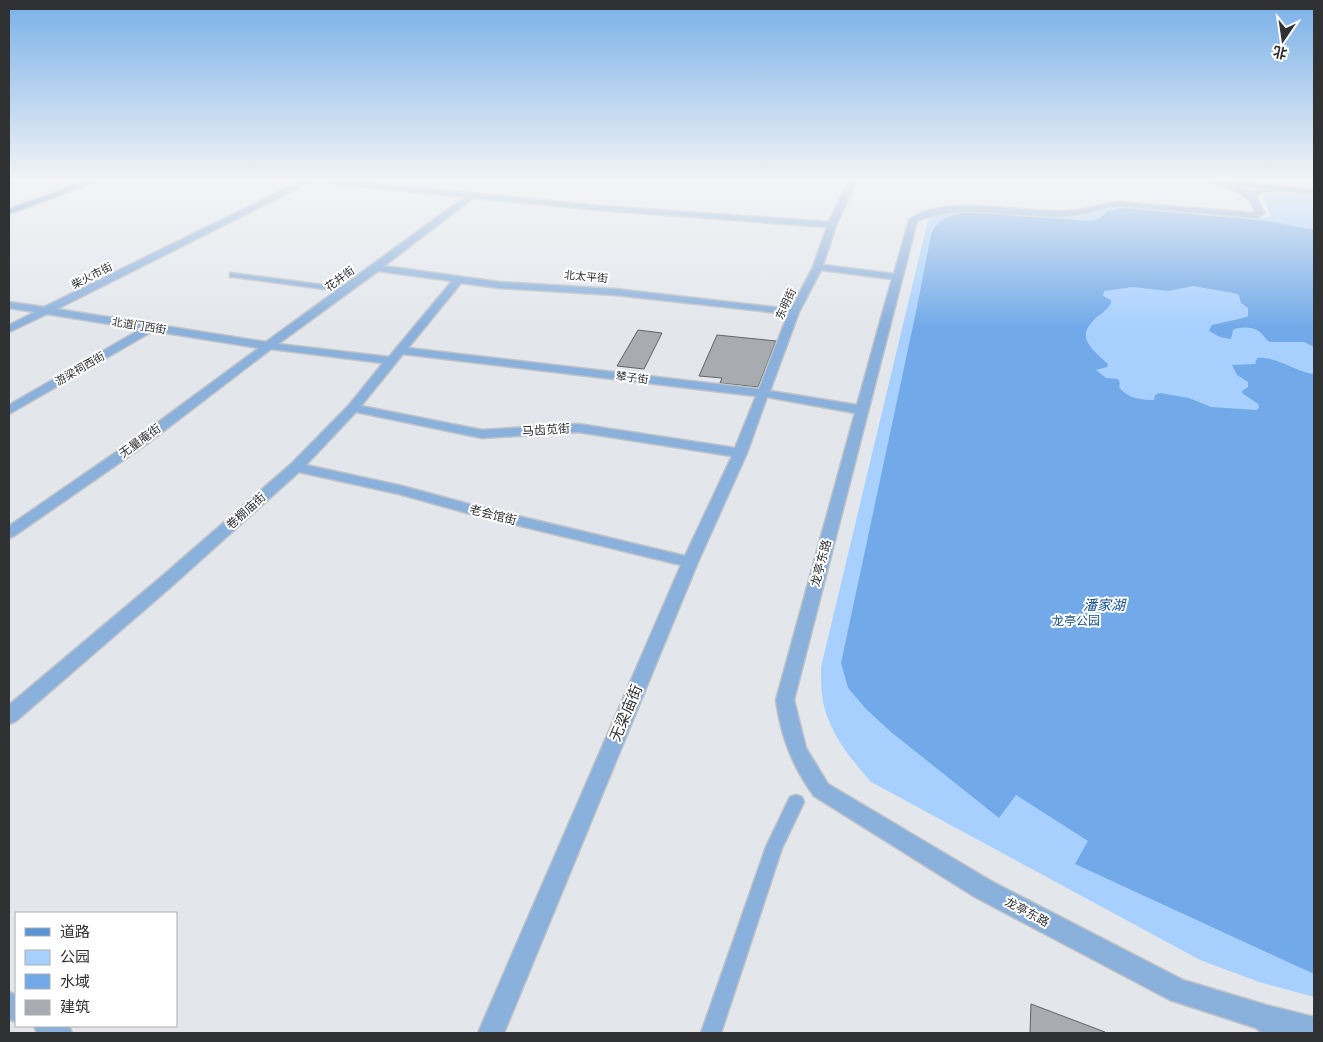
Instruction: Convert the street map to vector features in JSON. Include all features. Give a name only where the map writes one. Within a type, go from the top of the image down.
[{"type":"street","name":"柴火市街","points":[[9,329],[210,230]]},
{"type":"street","name":"花井街","points":[[270,346],[427,230]]},
{"type":"street","name":"东明街","points":[[763,393],[794,312],[818,267],[830,230]]},
{"type":"street","name":"龙亭东路","points":[[910,230],[785,700],[790,734],[804,767],[821,790],[983,889],[1179,991],[1263,1017],[1282,1033]]},
{"type":"street","points":[[818,267],[897,278]]},
{"type":"street","name":"北太平街","points":[[376,268],[458,280],[615,292],[794,312]]},
{"type":"street","name":"卷棚庙街","points":[[9,716],[166,582],[296,467],[353,408],[458,280]]},
{"type":"street","name":"北道门西街","points":[[9,305],[270,346],[396,355]]},
{"type":"street","name":"游梁祠西街","points":[[9,410],[150,328]]},
{"type":"street","name":"无量庵街","points":[[9,533],[143,440],[210,388],[270,346]]},
{"type":"street","name":"辇子街","points":[[396,355],[763,393],[862,410]]},
{"type":"street","name":"无梁庙街","points":[[492,1033],[690,562],[740,453],[763,393]]},
{"type":"street","name":"马齿苋街","points":[[353,408],[482,434],[578,428],[740,453]]},
{"type":"street","name":"老会馆街","points":[[296,467],[402,490],[472,510],[690,562]]},
{"type":"street","points":[[1263,1017],[1314,1030]]},
{"type":"lane","points":[[233,275],[346,290]]},
{"type":"lane","points":[[712,1033],[774,847],[796,802]]},
{"type":"green space","name":"潘家湖","points":[[926,230],[1314,230],[1314,997],[1259,982],[1200,960],[871,782],[848,755],[830,725],[823,702],[821,667]]},
{"type":"water","name":"潘家湖","points":[[933,230],[1314,230],[1314,347],[1304,342],[1270,342],[1255,329],[1248,328],[1233,330],[1231,339],[1220,337],[1209,331],[1212,325],[1248,316],[1248,308],[1241,303],[1239,295],[1234,293],[1193,286],[1168,291],[1133,287],[1104,291],[1103,296],[1111,300],[1111,303],[1090,324],[1086,336],[1091,347],[1108,364],[1107,367],[1096,370],[1106,378],[1118,379],[1119,387],[1122,391],[1139,399],[1154,400],[1155,395],[1160,393],[1189,398],[1211,407],[1256,410],[1259,408],[1258,404],[1242,393],[1248,387],[1248,382],[1237,375],[1232,365],[1255,364],[1257,358],[1264,358],[1279,361],[1314,374],[1314,974],[1075,864],[1088,841],[1016,795],[999,818],[891,732],[866,709],[848,688],[841,663]]},
{"type":"building","points":[[638,330],[662,333],[644,369],[617,366]]},
{"type":"building","points":[[717,335],[776,341],[758,387],[720,383],[722,378],[699,376]]},
{"type":"building","points":[[1031,1004],[1105,1032],[1105,1033],[1030,1033]]},
{"type":"park label","name":"龙亭公园","points":[[1076,621]]}]
